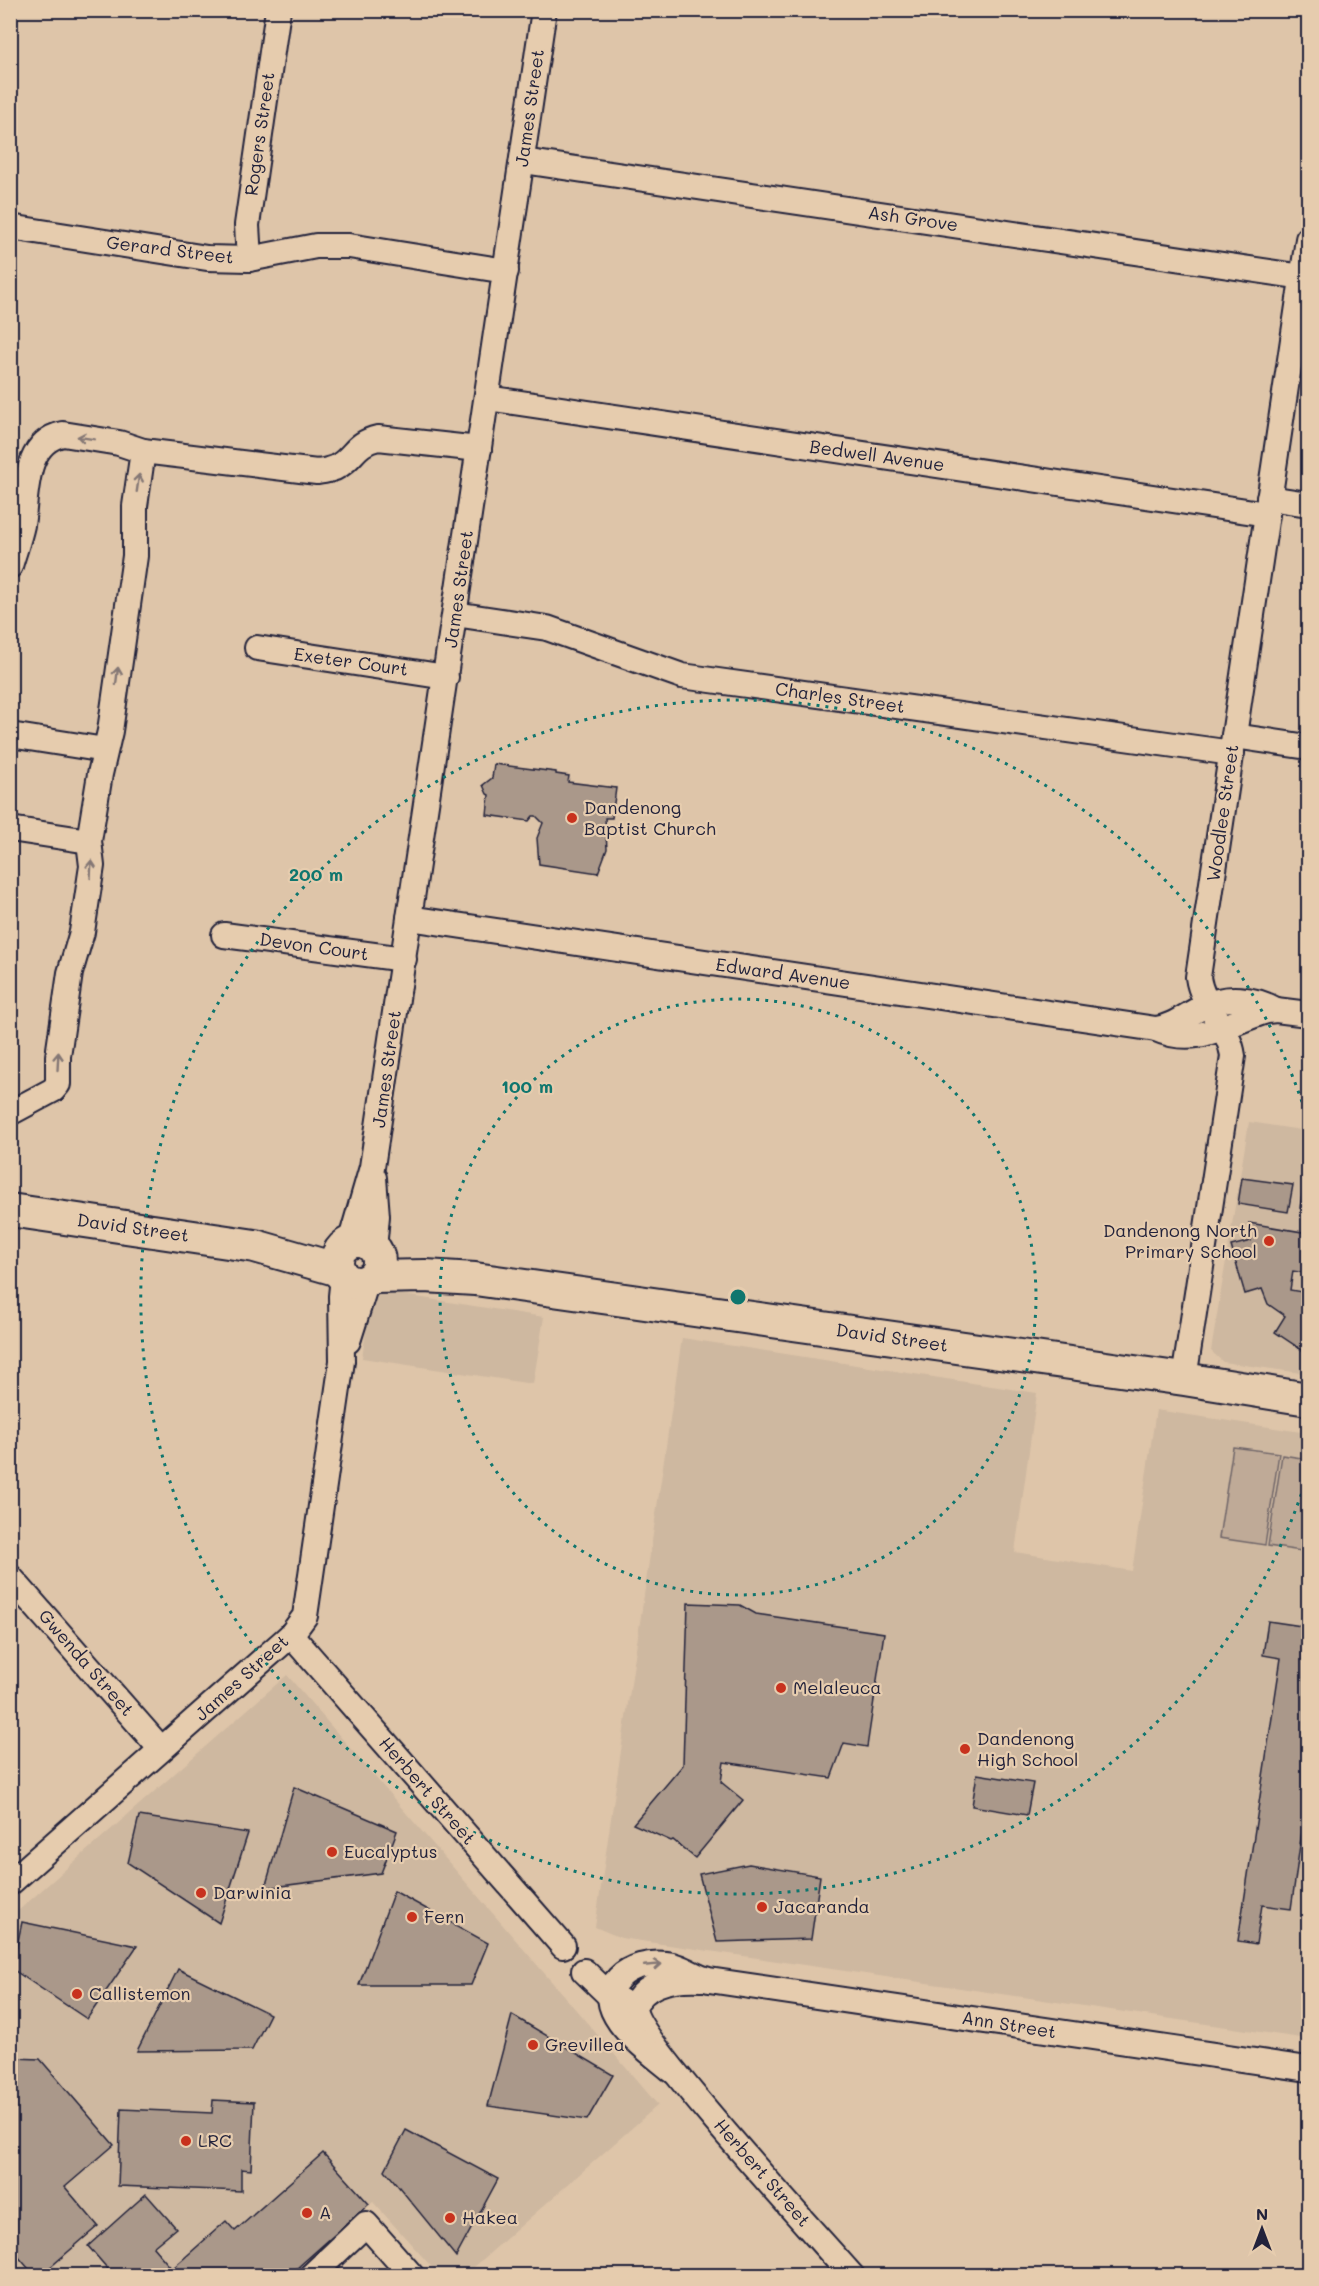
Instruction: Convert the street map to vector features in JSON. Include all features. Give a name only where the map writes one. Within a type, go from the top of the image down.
[{"type":"main road","name":"David Street","points":[[10,1210],[475,1279],[1184,1379],[1308,1399]]},
{"type":"street","name":"Rogers Street","points":[[249,259],[247,225],[278,10]]},
{"type":"street","name":"James Street","points":[[10,1883],[291,1635],[304,1616],[359,1262],[544,10]]},
{"type":"street","name":"Ash Grove","points":[[523,160],[1303,277]]},
{"type":"street","name":"Gerard Street","points":[[10,227],[207,258],[249,259],[316,246],[349,246],[507,270]]},
{"type":"street","name":"Woodlee Street","points":[[1184,1379],[1233,1056],[1232,1047],[1223,1027],[1207,1004],[1198,977],[1308,239]]},
{"type":"street","name":"Bedwell Avenue","points":[[487,398],[1268,506],[1308,504]]},
{"type":"street","points":[[10,566],[21,528],[31,463],[46,442],[54,436],[63,435],[119,443],[143,451],[317,472],[341,465],[356,448],[366,441],[378,438],[479,449]]},
{"type":"street","points":[[10,1113],[52,1090],[58,1084],[58,1056],[70,973],[82,932],[92,866],[89,841],[110,731],[135,556],[135,506],[143,451]]},
{"type":"street","name":"Charles Street","points":[[454,614],[547,628],[682,676],[1233,745],[1308,747]]},
{"type":"street","name":"Exeter Court","points":[[257,648],[446,677]]},
{"type":"street","points":[[10,735],[105,750]]},
{"type":"street","points":[[10,829],[89,841]]},
{"type":"street","name":"Edward Avenue","points":[[410,918],[1156,1029],[1171,1036],[1191,1037],[1248,1017],[1276,1010]]},
{"type":"street","name":"Devon Court","points":[[224,935],[404,959]]},
{"type":"street","name":"Edward Avenue","points":[[1156,1029],[1176,1023],[1207,1004],[1221,1000],[1240,1000],[1264,1004],[1276,1010],[1308,1014]]},
{"type":"street","name":"Gwenda Street","points":[[10,1577],[161,1749]]},
{"type":"street","name":"Herbert Street","points":[[291,1635],[563,1946]]},
{"type":"street","name":"Ann Street","points":[[610,1996],[614,1985],[622,1975],[632,1969],[645,1965],[674,1965],[697,1978],[1308,2069]]},
{"type":"street","name":"Herbert Street","points":[[584,1971],[610,1996],[610,2006],[617,2019],[673,2071]]},
{"type":"street","name":"Ann Street","points":[[634,2007],[643,1993],[655,1985],[687,1980],[710,1980]]},
{"type":"street","points":[[610,1996],[634,2007]]},
{"type":"street","name":"Herbert Street","points":[[634,2007],[637,2018],[673,2071],[852,2276]]},
{"type":"street","points":[[311,2276],[366,2224],[412,2276]]},
{"type":"shaded area","name":"Dandenong North Primary School","points":[[1249,1122],[1308,1131],[1308,1374],[1223,1362],[1211,1351]]},
{"type":"shaded area","points":[[372,1290],[544,1317],[533,1384],[362,1358]]},
{"type":"shaded area","name":"Dandenong High School","points":[[682,1338],[1037,1393],[1015,1552],[1132,1571],[1156,1410],[1308,1433],[1308,2039],[621,1938],[595,1927]]},
{"type":"shaded area","points":[[1233,1447],[1279,1453],[1265,1545],[1219,1538]]},
{"type":"shaded area","points":[[1282,1455],[1308,1459],[1308,1552],[1268,1546]]},
{"type":"shaded area","points":[[287,1675],[658,2105],[465,2275],[439,2275],[373,2202],[288,2275],[11,2275],[10,1918]]},
{"type":"building","name":"Dandenong Baptist Church","points":[[494,764],[556,772],[556,774],[569,776],[568,782],[616,788],[612,818],[605,818],[607,849],[598,873],[539,864],[537,838],[543,823],[536,816],[529,821],[487,815],[489,795],[483,785],[492,778]]},
{"type":"building","points":[[1242,1178],[1293,1185],[1288,1212],[1238,1204]]},
{"type":"building","points":[[1304,1182],[1308,1183],[1308,1209],[1300,1208]]},
{"type":"building","points":[[1249,1223],[1308,1233],[1305,1273],[1293,1271],[1290,1290],[1307,1293],[1308,1287],[1308,1354],[1275,1332],[1285,1316],[1268,1304],[1262,1289],[1245,1294],[1231,1246],[1251,1241]]},
{"type":"building","name":"Melaleuca","points":[[688,1603],[740,1605],[756,1614],[884,1633],[867,1747],[844,1743],[831,1778],[724,1762],[721,1782],[743,1800],[695,1858],[673,1840],[633,1824],[683,1765]]},
{"type":"building","points":[[1268,1621],[1308,1627],[1308,1825],[1303,1824],[1291,1909],[1262,1905],[1256,1944],[1238,1941],[1281,1658],[1263,1655]]},
{"type":"building","points":[[977,1774],[1033,1783],[1027,1815],[972,1806]]},
{"type":"building","name":"Eucalyptus","points":[[294,1787],[397,1831],[381,1873],[265,1888]]},
{"type":"building","name":"Darwinia","points":[[139,1816],[248,1833],[219,1923],[128,1863]]},
{"type":"building","name":"Jacaranda","points":[[749,1864],[820,1876],[811,1939],[717,1942],[699,1874]]},
{"type":"building","name":"Fern","points":[[394,1891],[488,1943],[471,1985],[359,1985]]},
{"type":"building","name":"Callistemon","points":[[22,1922],[137,1946],[87,2019],[12,1969]]},
{"type":"building","points":[[178,1969],[270,2014],[252,2050],[137,2051]]},
{"type":"building","name":"Grevillea","points":[[512,2015],[613,2075],[587,2120],[488,2106]]},
{"type":"building","points":[[10,2055],[13,2058],[40,2059],[114,2145],[65,2187],[98,2226],[40,2276],[35,2276],[10,2247]]},
{"type":"building","name":"LRC","points":[[213,2100],[254,2102],[251,2170],[241,2169],[241,2191],[118,2186],[121,2109],[212,2113]]},
{"type":"building","name":"Hakea","points":[[406,2130],[498,2179],[456,2257],[385,2170]]},
{"type":"building","name":"A","points":[[323,2153],[369,2204],[288,2276],[114,2276],[88,2246],[146,2194],[176,2228],[153,2247],[172,2269],[226,2221],[235,2231]]},
{"type":"place","name":"Dandenong Baptist Church","points":[[572,818]]},
{"type":"place","name":"Dandenong North Primary School","points":[[1269,1241]]},
{"type":"place","name":"Melaleuca","points":[[781,1688]]},
{"type":"place","name":"Dandenong High School","points":[[965,1749]]},
{"type":"place","name":"Eucalyptus","points":[[332,1852]]},
{"type":"place","name":"Darwinia","points":[[201,1893]]},
{"type":"place","name":"Jacaranda","points":[[762,1907]]},
{"type":"place","name":"Fern","points":[[412,1917]]},
{"type":"place","name":"Callistemon","points":[[77,1994]]},
{"type":"place","name":"Grevillea","points":[[533,2045]]},
{"type":"place","name":"LRC","points":[[186,2141]]},
{"type":"place","name":"A","points":[[307,2213]]},
{"type":"place","name":"Hakea","points":[[450,2218]]}]
